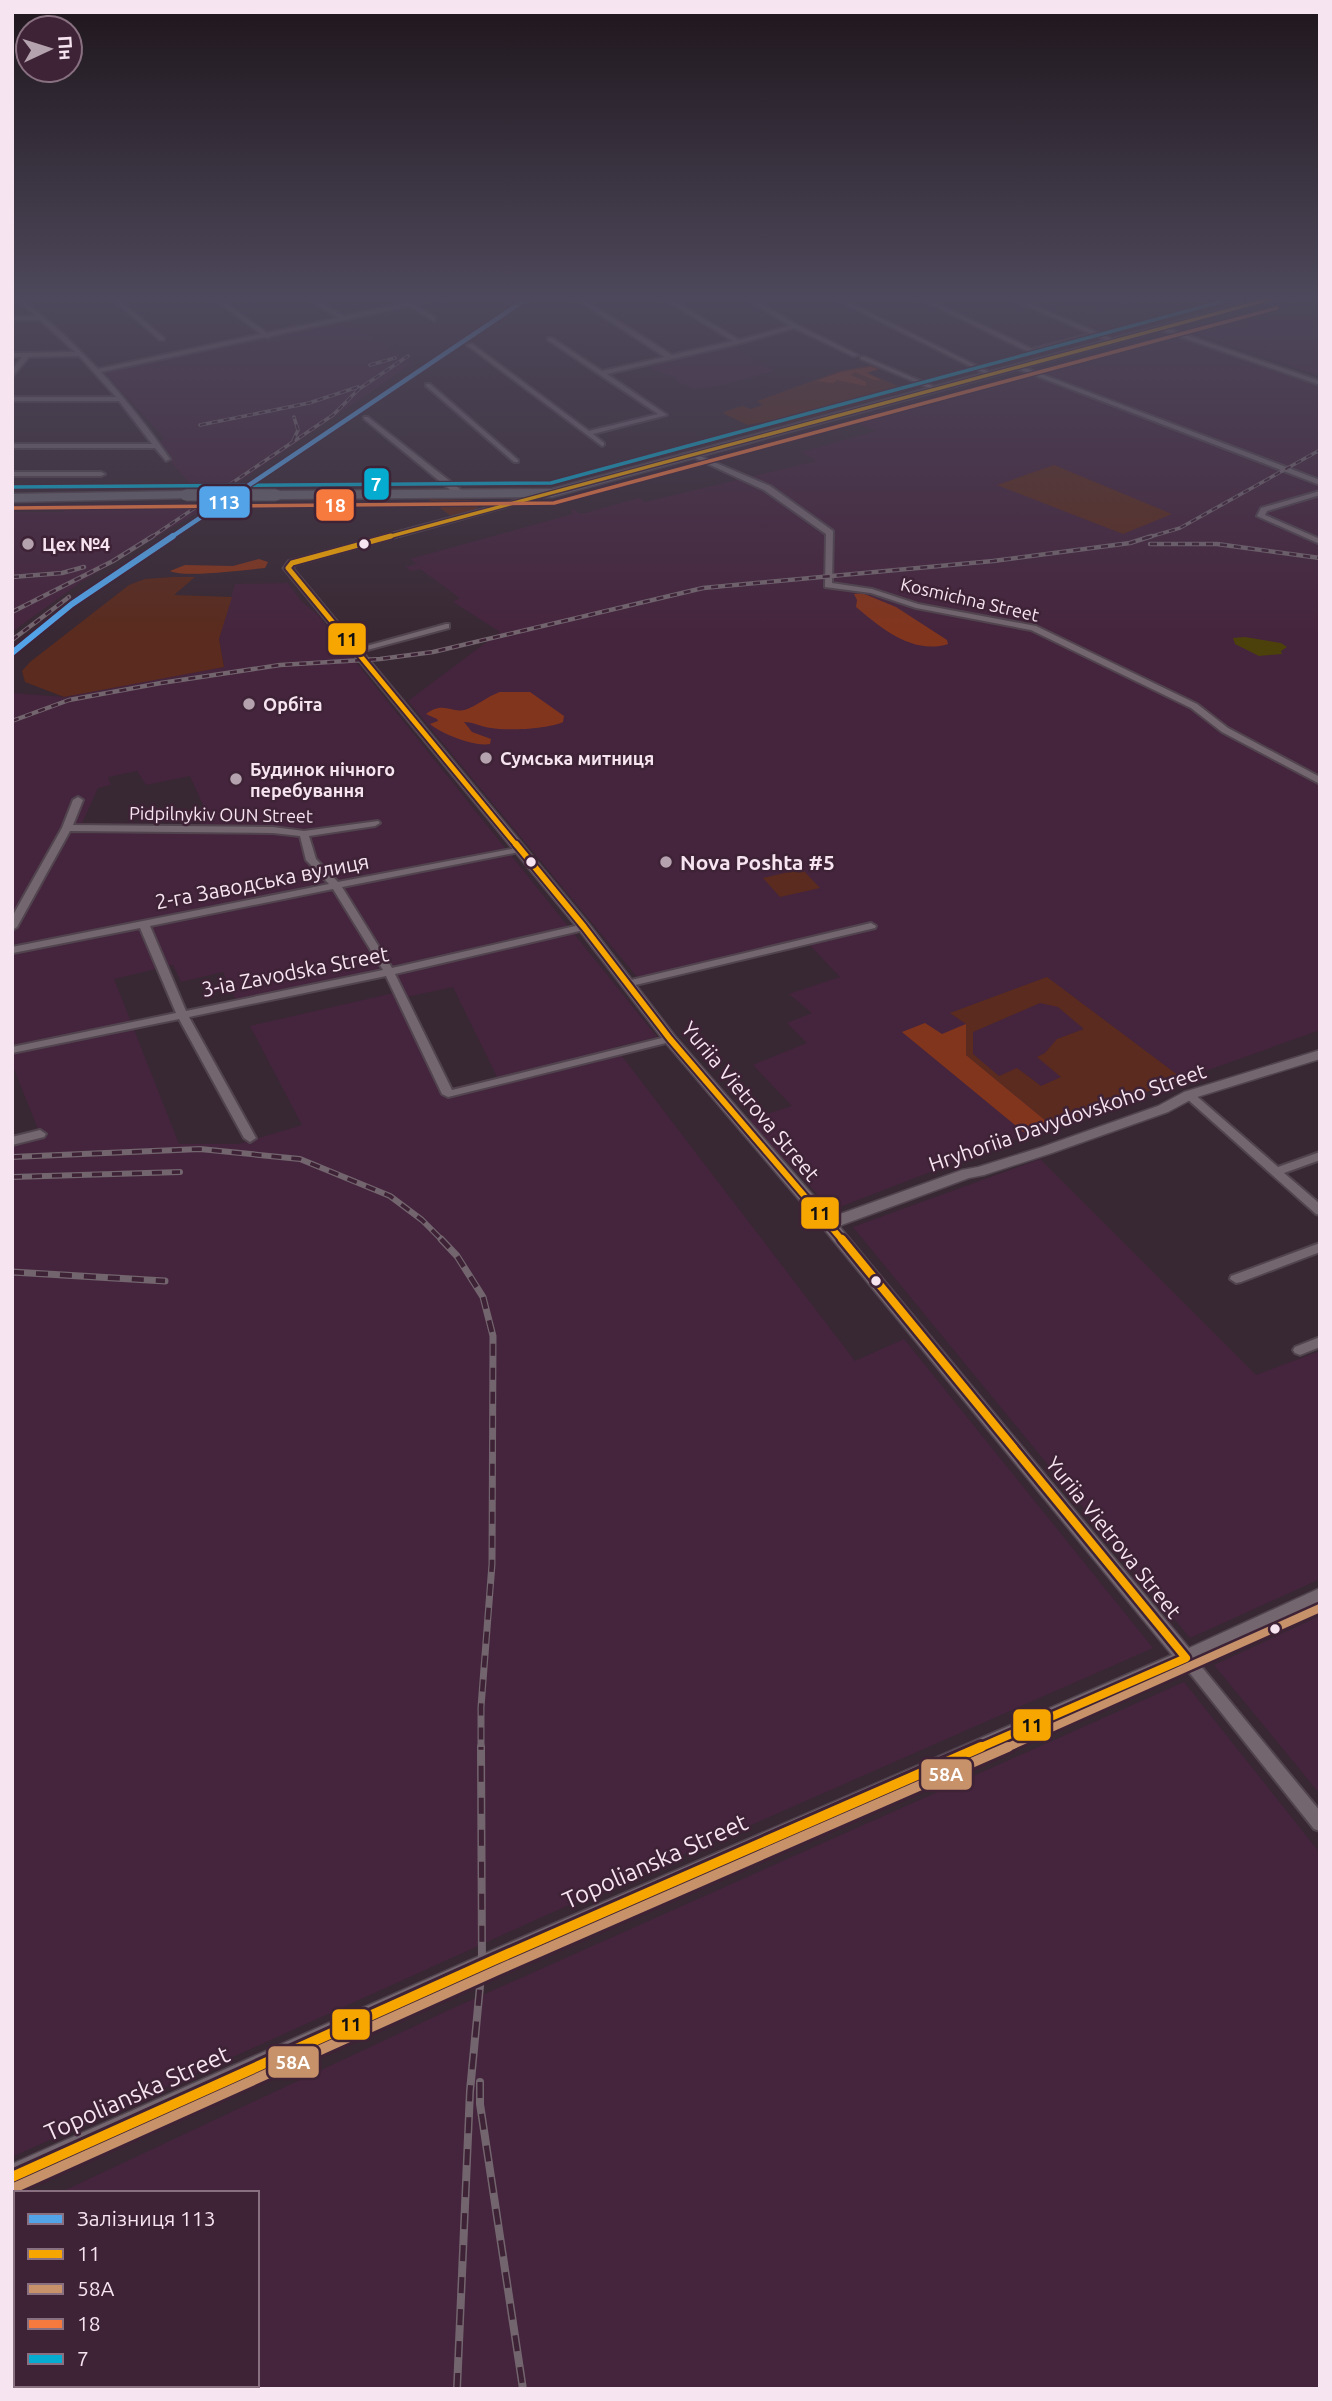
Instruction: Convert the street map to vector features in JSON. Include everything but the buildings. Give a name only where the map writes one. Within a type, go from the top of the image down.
[{"type":"main road","points":[[12,498],[552,493],[859,410]]},
{"type":"street","points":[[131,410],[166,459]]},
{"type":"street","points":[[457,410],[516,461]]},
{"type":"street","points":[[557,410],[602,444]]},
{"type":"street","points":[[588,433],[664,415],[660,410]]},
{"type":"street","points":[[1130,410],[1320,483]]},
{"type":"street","points":[[366,418],[462,495],[489,502],[489,507],[479,514]]},
{"type":"street","points":[[12,446],[157,446]]},
{"type":"street","name":"Kosmichna Street","points":[[693,455],[767,488],[830,533],[828,585],[872,591],[916,606],[1033,628],[1194,706],[1225,730],[1320,781]]},
{"type":"street","points":[[12,474],[102,474]]},
{"type":"street","points":[[479,514],[552,493]]},
{"type":"street","points":[[1320,493],[1264,510],[1261,516],[1320,542]]},
{"type":"street","name":"Yuriia Vietrova Street","points":[[479,514],[292,563],[288,568],[584,927],[670,1039],[829,1224],[1186,1658]]},
{"type":"street","points":[[355,650],[446,626]]},
{"type":"street","points":[[12,927],[67,828],[78,800]]},
{"type":"street","name":"Pidpilnykiv OUN Street","points":[[67,828],[273,830],[304,834],[375,823]]},
{"type":"street","points":[[304,834],[311,860],[336,886],[389,972],[448,1094],[670,1039]]},
{"type":"street","name":"2-га Заводська вулиця","points":[[12,950],[519,849]]},
{"type":"street","points":[[145,924],[182,1014],[250,1138]]},
{"type":"street","points":[[628,984],[871,926]]},
{"type":"street","name":"3-ia Zavodska Street","points":[[12,1050],[389,972],[584,927]]},
{"type":"street","name":"Hryhoriia Davydovskoho Street","points":[[829,1224],[967,1173],[979,1172],[1163,1109],[1189,1095],[1320,1054]]},
{"type":"street","points":[[1189,1095],[1320,1212]]},
{"type":"street","points":[[12,1141],[40,1134]]},
{"type":"street","points":[[1275,1172],[1320,1156]]},
{"type":"street","points":[[1236,1279],[1320,1247]]},
{"type":"street","points":[[1300,1350],[1320,1342]]},
{"type":"street","name":"Topolianska Street","points":[[12,2177],[494,1959],[1186,1658],[1320,1596]]},
{"type":"street","points":[[1186,1658],[1320,1824]]},
{"type":"shaded area","points":[[139,410],[344,410],[226,491],[197,492],[174,466],[159,443],[164,438]]},
{"type":"shaded area","points":[[835,410],[788,423],[780,419],[748,425],[724,412]]},
{"type":"shaded area","points":[[897,410],[1320,410],[1320,1030],[1026,1135],[832,1210],[748,1120],[792,1106],[753,1065],[807,1043],[787,1023],[812,1013],[789,994],[840,977],[804,939],[637,977],[408,701],[500,632],[453,602],[460,598],[420,569],[411,571],[405,567],[417,564],[410,559],[573,514],[571,508],[581,514],[639,498],[645,502],[816,461],[801,452],[876,431],[855,422]]},
{"type":"shaded area","points":[[1054,465],[1172,514],[1123,534],[997,485]]},
{"type":"shaded area","points":[[428,499],[472,500],[480,505],[475,510],[451,516]]},
{"type":"shaded area","points":[[188,503],[210,505],[81,582],[12,632],[12,512],[61,512],[75,506],[178,509]]},
{"type":"shaded area","points":[[259,559],[268,562],[265,568],[201,574],[170,571],[185,565],[233,566]]},
{"type":"shaded area","points":[[195,577],[174,595],[232,597],[219,639],[224,667],[64,697],[25,682],[22,671],[30,662],[129,585],[145,579]]},
{"type":"shaded area","points":[[288,583],[301,601],[318,615],[657,1037],[615,1047],[855,1361],[904,1339],[1153,1648],[542,1917],[12,2157],[12,1141],[40,1134],[12,1064],[12,693],[64,697],[224,666],[219,639],[235,584]],"holes":[[[137,771],[146,785],[190,776],[203,805],[201,824],[82,823],[98,788],[111,785],[108,777]],[[173,965],[181,982],[223,972],[237,1002],[389,973],[398,992],[250,1026],[302,1125],[239,1144],[179,1144],[114,979]],[[453,987],[497,1077],[446,1089],[402,998]]]},
{"type":"shaded area","points":[[862,593],[896,607],[947,640],[948,644],[922,646],[898,638],[856,607],[854,594]]},
{"type":"shaded area","points":[[1245,637],[1281,643],[1287,647],[1281,651],[1282,654],[1259,656],[1235,644],[1233,638]]},
{"type":"shaded area","points":[[500,692],[530,692],[564,716],[563,722],[538,728],[507,729],[464,722],[472,732],[491,739],[490,744],[483,744],[467,742],[442,732],[430,724],[438,721],[437,719],[426,714],[438,708],[467,709]]},
{"type":"shaded area","points":[[802,869],[820,888],[780,897],[763,878]]},
{"type":"shaded area","points":[[1047,977],[1183,1079],[1052,1126],[966,1055],[966,1024],[950,1013]],"holes":[[[1040,1003],[1058,1007],[1084,1029],[1057,1039],[1045,1053],[1037,1057],[1061,1077],[1041,1086],[1017,1068],[999,1076],[973,1054],[973,1032]]]},
{"type":"shaded area","points":[[925,1023],[942,1034],[966,1024],[966,1055],[1052,1126],[1026,1134],[902,1032]]},
{"type":"shaded area","points":[[1040,1159],[1256,1375],[1320,1351],[1320,1579],[1190,1638],[853,1227]]},
{"type":"shaded area","points":[[1320,1616],[1320,1794],[1214,1665]]},
{"type":"shaded area","points":[[1184,1682],[1320,1853],[1320,2389],[12,2389],[14,2214],[14,2387],[259,2387],[259,2191],[63,2191],[449,2010]]},
{"type":"railway","points":[[200,425],[274,410]]},
{"type":"railway","points":[[153,536],[338,410]]},
{"type":"railway","points":[[293,441],[298,430],[294,417]]},
{"type":"railway","points":[[1146,538],[1180,528],[1320,450]]},
{"type":"railway","points":[[12,612],[113,561],[153,536]]},
{"type":"railway","points":[[12,721],[69,700],[161,683],[280,665],[380,659],[433,652],[703,588],[993,561],[1130,543],[1152,536]]},
{"type":"railway","points":[[1150,544],[1217,544],[1320,558]]},
{"type":"railway","points":[[12,577],[62,573],[84,567]]},
{"type":"railway","points":[[12,640],[69,597]]},
{"type":"railway","points":[[12,1157],[200,1149],[300,1159],[390,1196],[422,1220],[441,1239]]},
{"type":"railway","points":[[12,1177],[180,1172]]},
{"type":"railway","points":[[441,1239],[457,1256],[483,1297],[493,1336],[492,1564],[481,1707],[481,1747]]},
{"type":"railway","points":[[12,1272],[165,1281]]},
{"type":"railway","points":[[457,2389],[470,2091],[482,1965],[481,1747]]},
{"type":"railway","points":[[480,2082],[480,2104],[523,2389]]},
{"type":"rail line","name":"113","points":[[12,653],[72,604],[361,410]]},
{"type":"transit line","name":"7","points":[[12,487],[551,483],[821,410]]},
{"type":"transit line","name":"11","points":[[12,2177],[494,1960],[1186,1658],[829,1224],[670,1039],[584,927],[288,568],[292,563],[859,410]]},
{"type":"transit line","name":"18","points":[[12,508],[554,503],[899,410]]},
{"type":"transit line","name":"58А","points":[[16,2187],[498,1970],[1190,1668],[1320,1608]]},
{"type":"place","name":"Цех №4","points":[[28,544]]},
{"type":"place","name":"Орбіта","points":[[249,704]]},
{"type":"place","name":"Сумська митниця","points":[[486,758]]},
{"type":"place","name":"Будинок нічного перебування","points":[[236,779]]},
{"type":"place","name":"Nova Poshta #5","points":[[666,862]]}]
